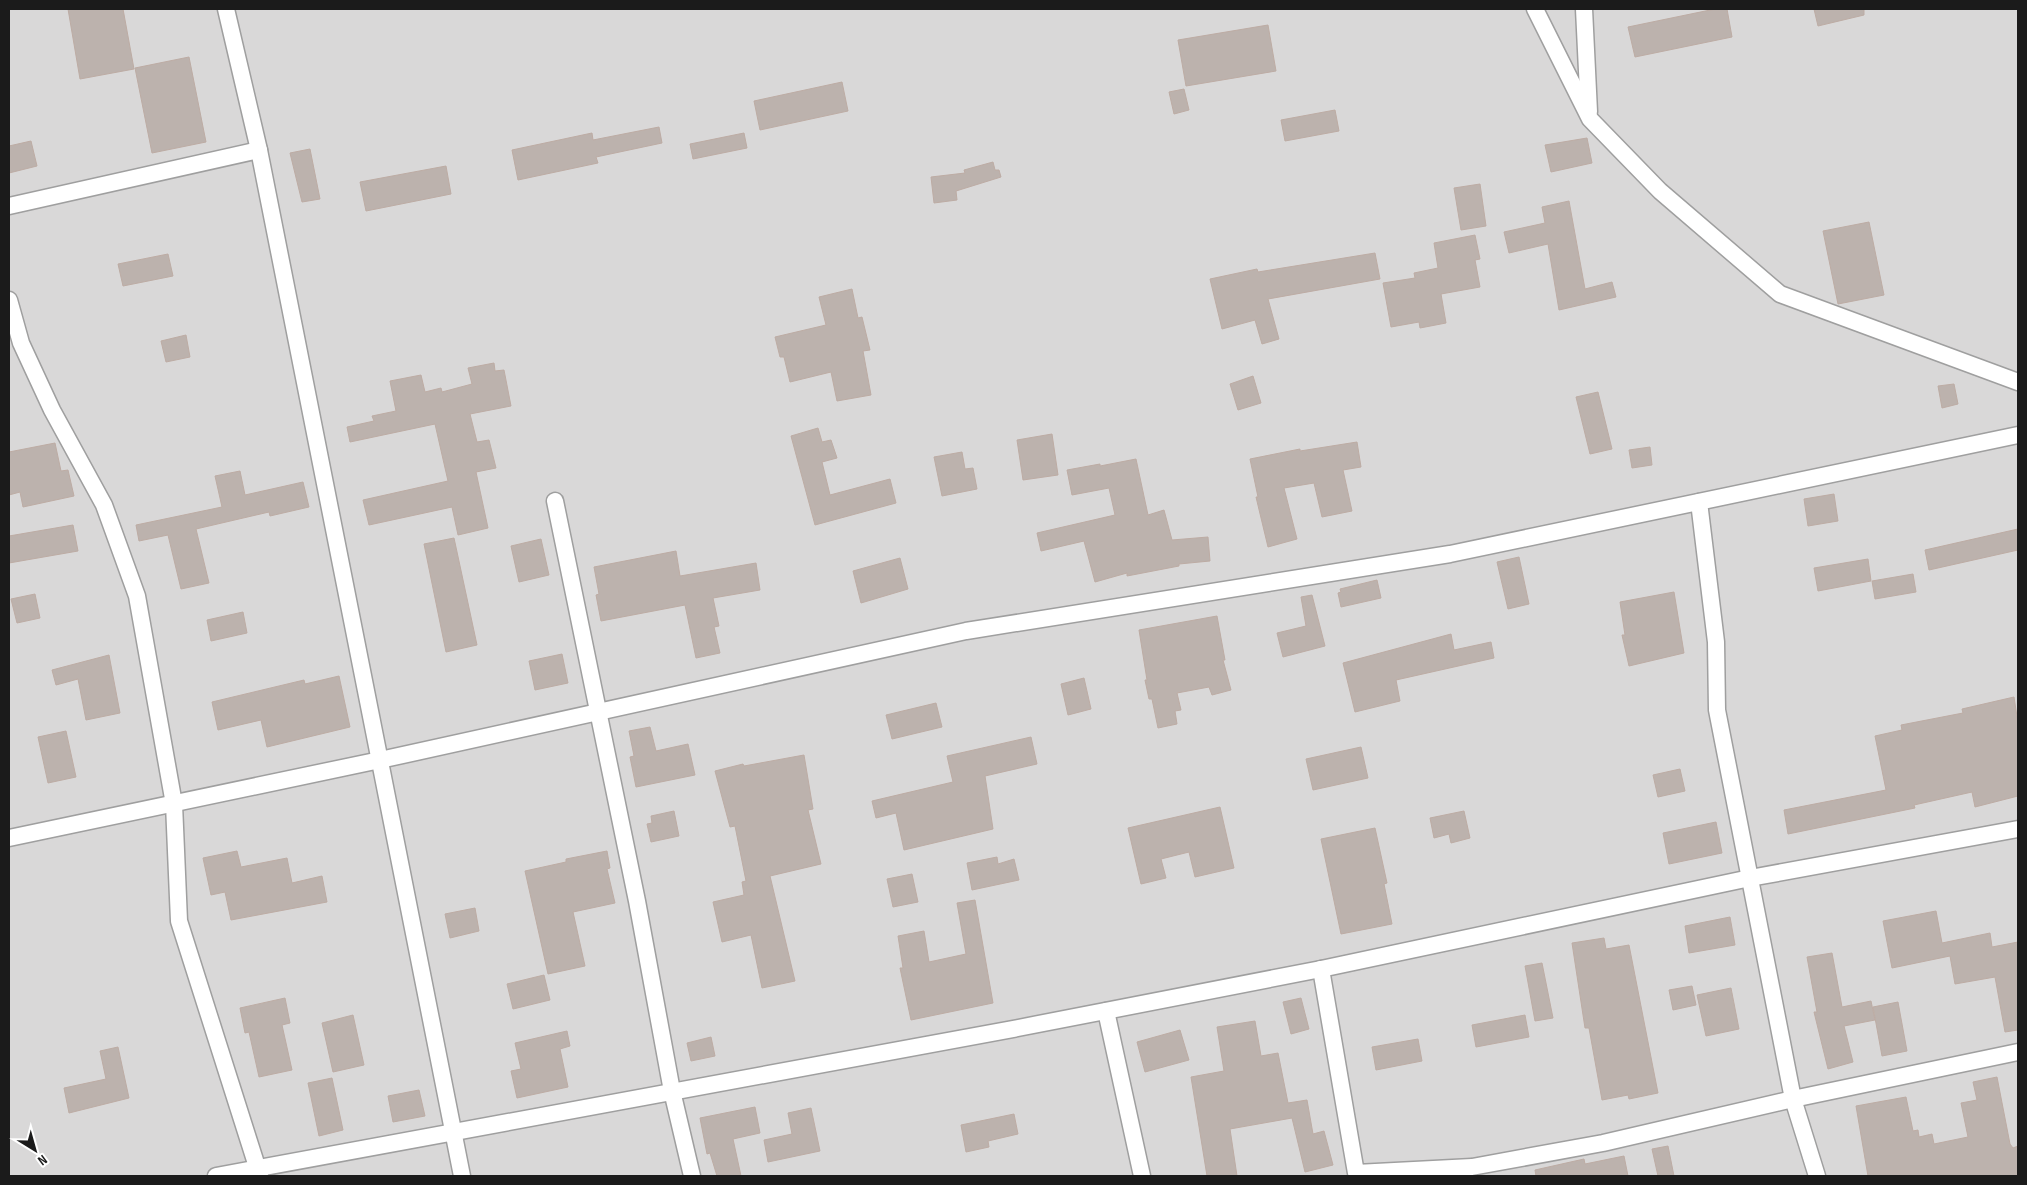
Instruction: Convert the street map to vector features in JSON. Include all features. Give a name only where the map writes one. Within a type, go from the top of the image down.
[{"type":"street","points":[[226,9],[259,150],[462,1176]]},
{"type":"street","points":[[1535,9],[1590,119],[1660,191],[1780,294],[2018,382]]},
{"type":"street","points":[[1584,9],[1590,119]]},
{"type":"street","points":[[9,206],[259,150]]},
{"type":"street","points":[[9,300],[25,351],[52,410],[104,505],[137,596],[174,804],[179,921],[259,1172]]},
{"type":"street","points":[[9,838],[380,760],[966,631],[1450,554],[2018,435]]},
{"type":"street","points":[[555,501],[637,901],[672,1091],[692,1176]]},
{"type":"street","points":[[1699,502],[1716,642],[1717,710],[1793,1099],[1817,1176]]},
{"type":"street","points":[[216,1176],[259,1172],[452,1132],[1321,969],[1750,878],[2018,829]]},
{"type":"street","points":[[1321,969],[1356,1175],[1472,1167],[1603,1143],[1793,1099],[2018,1052]]},
{"type":"street","points":[[1106,1010],[1142,1176]]},
{"type":"shaded area","points":[[9,9],[2018,9],[2018,1176],[9,1176]]},
{"type":"building","points":[[68,9],[123,9],[134,69],[80,79]]},
{"type":"building","points":[[1715,9],[1727,9],[1732,37],[1635,57],[1628,27]]},
{"type":"building","points":[[1814,9],[1864,9],[1864,15],[1818,26]]},
{"type":"building","points":[[1268,25],[1276,71],[1186,86],[1178,40]]},
{"type":"building","points":[[189,57],[206,142],[152,153],[135,68]]},
{"type":"building","points":[[842,82],[848,111],[760,130],[754,101]]},
{"type":"building","points":[[1184,89],[1189,110],[1174,114],[1169,92]]},
{"type":"building","points":[[1335,110],[1339,131],[1285,141],[1281,120]]},
{"type":"building","points":[[659,127],[662,143],[596,157],[598,163],[518,180],[512,150],[592,133],[593,140]]},
{"type":"building","points":[[744,133],[747,148],[693,159],[690,144]]},
{"type":"building","points":[[1587,138],[1592,163],[1551,172],[1545,145]]},
{"type":"building","points":[[31,141],[37,166],[9,173],[9,146]]},
{"type":"building","points":[[310,149],[320,199],[302,202],[290,153]]},
{"type":"building","points":[[993,162],[995,170],[999,170],[1001,177],[956,191],[957,200],[934,203],[931,177],[965,173],[964,170]]},
{"type":"building","points":[[446,166],[451,194],[366,211],[360,182]]},
{"type":"building","points":[[1480,184],[1486,226],[1461,230],[1454,188]]},
{"type":"building","points":[[1569,201],[1585,289],[1612,282],[1616,297],[1559,310],[1548,244],[1509,253],[1504,232],[1545,223],[1542,207]]},
{"type":"building","points":[[1869,222],[1884,295],[1838,304],[1823,231]]},
{"type":"building","points":[[1475,235],[1480,259],[1475,260],[1480,287],[1441,294],[1446,323],[1420,328],[1419,322],[1391,327],[1383,283],[1415,278],[1414,273],[1438,268],[1434,243]]},
{"type":"building","points":[[1375,253],[1380,279],[1268,299],[1279,339],[1262,344],[1255,320],[1222,329],[1210,279],[1257,269],[1258,272]]},
{"type":"building","points":[[168,254],[173,276],[123,286],[118,264]]},
{"type":"building","points":[[852,289],[858,318],[862,317],[870,350],[863,351],[871,395],[837,401],[831,372],[790,382],[784,357],[780,357],[775,337],[826,325],[819,297]]},
{"type":"building","points":[[186,335],[190,357],[166,362],[161,341]]},
{"type":"building","points":[[494,363],[495,371],[504,370],[511,406],[470,414],[477,442],[489,440],[496,468],[476,472],[488,528],[458,535],[452,507],[369,525],[363,500],[448,481],[435,424],[350,442],[347,427],[374,421],[372,416],[396,411],[390,381],[421,375],[425,392],[441,388],[442,392],[472,384],[468,368]]},
{"type":"building","points":[[1253,376],[1261,403],[1238,410],[1230,384]]},
{"type":"building","points":[[1954,384],[1958,404],[1942,408],[1938,386]]},
{"type":"building","points":[[1598,392],[1612,449],[1590,454],[1576,397]]},
{"type":"building","points":[[818,428],[822,442],[831,440],[837,458],[822,462],[830,495],[890,479],[896,503],[815,525],[791,436]]},
{"type":"building","points":[[1052,434],[1058,475],[1023,480],[1017,440]]},
{"type":"building","points":[[1357,442],[1361,467],[1343,470],[1352,511],[1322,517],[1314,483],[1284,488],[1297,539],[1268,547],[1256,497],[1258,497],[1250,459],[1300,449],[1300,451]]},
{"type":"building","points":[[55,443],[61,471],[68,470],[74,496],[23,507],[20,492],[9,495],[9,452]]},
{"type":"building","points":[[1650,447],[1652,465],[1632,468],[1629,450]]},
{"type":"building","points":[[962,452],[965,469],[973,468],[977,489],[942,496],[934,457]]},
{"type":"building","points":[[1136,459],[1148,515],[1164,510],[1172,540],[1208,537],[1210,561],[1179,564],[1179,566],[1127,576],[1127,573],[1095,582],[1084,541],[1041,551],[1037,533],[1115,515],[1109,488],[1072,495],[1067,470]]},
{"type":"building","points":[[240,471],[245,495],[303,482],[309,507],[270,516],[269,512],[196,529],[209,583],[181,589],[168,535],[139,541],[136,525],[222,507],[215,476]]},
{"type":"building","points":[[1834,494],[1838,521],[1808,526],[1804,499]]},
{"type":"building","points":[[73,525],[78,551],[9,563],[9,536]]},
{"type":"building","points":[[2018,529],[2018,550],[1929,570],[1925,550]]},
{"type":"building","points":[[454,538],[477,645],[446,652],[424,544]]},
{"type":"building","points":[[541,539],[549,575],[519,582],[511,546]]},
{"type":"building","points":[[676,551],[680,576],[756,563],[760,590],[713,598],[719,626],[714,627],[720,653],[696,658],[685,605],[601,621],[596,595],[599,594],[594,567]]},
{"type":"building","points":[[1519,557],[1529,604],[1508,609],[1497,562]]},
{"type":"building","points":[[900,558],[908,589],[861,603],[853,571]]},
{"type":"building","points":[[1868,559],[1871,581],[1818,591],[1814,568]]},
{"type":"building","points":[[1913,574],[1916,592],[1875,599],[1872,581]]},
{"type":"building","points":[[1377,580],[1381,598],[1341,607],[1338,593],[1341,592],[1340,589]]},
{"type":"building","points":[[1674,592],[1684,653],[1629,666],[1622,635],[1625,635],[1620,602]]},
{"type":"building","points":[[35,594],[40,618],[17,623],[11,599]]},
{"type":"building","points":[[1312,595],[1325,646],[1283,657],[1277,633],[1306,626],[1301,597]]},
{"type":"building","points":[[243,612],[247,633],[211,641],[207,620]]},
{"type":"building","points":[[1217,616],[1225,660],[1223,660],[1231,690],[1212,695],[1209,687],[1177,693],[1181,710],[1175,711],[1177,724],[1158,728],[1152,699],[1149,699],[1145,680],[1147,680],[1139,630]]},
{"type":"building","points":[[1451,634],[1454,650],[1491,642],[1494,658],[1396,680],[1400,701],[1355,712],[1343,663]]},
{"type":"building","points":[[562,654],[568,683],[535,690],[529,661]]},
{"type":"building","points":[[109,655],[120,713],[86,720],[78,679],[56,685],[52,670]]},
{"type":"building","points":[[339,676],[350,727],[267,747],[261,720],[218,730],[212,702],[304,680],[305,684]]},
{"type":"building","points":[[1084,678],[1091,709],[1068,715],[1061,684]]},
{"type":"building","points":[[2014,697],[2018,723],[2018,796],[1975,807],[1972,792],[1914,805],[1915,808],[1788,834],[1784,810],[1886,790],[1875,736],[1902,730],[1901,725],[1963,713],[1962,709]]},
{"type":"building","points":[[936,703],[942,727],[892,739],[886,715]]},
{"type":"building","points":[[650,727],[656,751],[688,744],[695,775],[636,787],[630,757],[634,756],[629,731]]},
{"type":"building","points":[[66,731],[76,777],[48,783],[38,737]]},
{"type":"building","points":[[1031,737],[1037,764],[985,776],[993,829],[904,850],[896,813],[876,818],[872,801],[953,782],[947,756]]},
{"type":"building","points":[[1361,747],[1368,778],[1313,790],[1306,759]]},
{"type":"building","points":[[804,755],[813,809],[808,810],[821,864],[770,876],[795,981],[762,988],[751,935],[722,942],[713,902],[744,895],[742,882],[746,881],[735,826],[730,827],[715,771],[743,764],[744,766]]},
{"type":"building","points":[[1680,769],[1685,791],[1658,797],[1653,775]]},
{"type":"building","points":[[1220,807],[1234,868],[1195,877],[1189,852],[1161,859],[1166,878],[1141,884],[1128,828]]},
{"type":"building","points":[[674,811],[679,836],[651,842],[647,824],[652,823],[651,816]]},
{"type":"building","points":[[1464,811],[1470,838],[1451,843],[1449,834],[1434,838],[1430,818]]},
{"type":"building","points":[[1716,822],[1722,853],[1669,864],[1663,833]]},
{"type":"building","points":[[1375,828],[1387,883],[1384,884],[1392,924],[1341,934],[1321,839]]},
{"type":"building","points":[[237,851],[241,867],[287,858],[292,883],[322,876],[327,902],[231,920],[225,892],[211,895],[203,858]]},
{"type":"building","points":[[607,851],[610,868],[607,869],[615,903],[573,912],[585,966],[548,974],[525,871],[566,862],[566,859]]},
{"type":"building","points":[[997,857],[998,864],[1014,859],[1019,880],[972,890],[967,863]]},
{"type":"building","points":[[912,874],[918,902],[893,907],[887,879]]},
{"type":"building","points":[[975,900],[993,1003],[911,1020],[900,968],[903,968],[898,936],[924,931],[929,962],[966,954],[957,903]]},
{"type":"building","points":[[475,908],[479,931],[450,938],[445,914]]},
{"type":"building","points":[[1936,911],[1942,943],[1990,933],[1992,947],[2018,942],[2018,1030],[2005,1032],[1995,977],[1955,984],[1950,956],[1892,968],[1883,921]]},
{"type":"building","points":[[1730,917],[1735,945],[1689,953],[1685,926]]},
{"type":"building","points":[[1604,938],[1606,949],[1629,945],[1658,1093],[1629,1099],[1628,1095],[1602,1100],[1589,1028],[1585,1028],[1572,943]]},
{"type":"building","points":[[1832,953],[1842,1007],[1871,1001],[1875,1020],[1844,1026],[1853,1062],[1828,1069],[1814,1012],[1817,1012],[1807,957]]},
{"type":"building","points":[[1542,963],[1553,1018],[1535,1021],[1525,966]]},
{"type":"building","points":[[544,975],[550,1000],[513,1009],[507,984]]},
{"type":"building","points":[[1692,986],[1696,1005],[1673,1010],[1669,990]]},
{"type":"building","points":[[1731,988],[1739,1029],[1706,1036],[1697,995]]},
{"type":"building","points":[[285,998],[290,1023],[282,1025],[292,1070],[259,1077],[249,1032],[245,1033],[240,1008]]},
{"type":"building","points":[[1301,998],[1309,1029],[1291,1034],[1283,1002]]},
{"type":"building","points":[[1898,1002],[1907,1051],[1882,1056],[1873,1007]]},
{"type":"building","points":[[353,1015],[364,1065],[333,1072],[322,1023]]},
{"type":"building","points":[[1525,1015],[1529,1037],[1476,1047],[1472,1025]]},
{"type":"building","points":[[1255,1021],[1261,1056],[1278,1053],[1288,1103],[1307,1100],[1313,1134],[1324,1131],[1333,1165],[1305,1172],[1292,1118],[1230,1129],[1237,1176],[1207,1176],[1191,1077],[1224,1071],[1217,1027]]},
{"type":"building","points":[[1180,1030],[1189,1060],[1145,1072],[1137,1042]]},
{"type":"building","points":[[567,1031],[570,1046],[560,1049],[568,1087],[517,1098],[511,1071],[521,1069],[515,1043]]},
{"type":"building","points":[[711,1037],[715,1056],[691,1061],[687,1043]]},
{"type":"building","points":[[1418,1039],[1422,1061],[1376,1070],[1372,1047]]},
{"type":"building","points":[[118,1047],[129,1098],[69,1113],[64,1088],[106,1079],[100,1051]]},
{"type":"building","points":[[1997,1077],[2010,1144],[2013,1148],[2018,1146],[2018,1176],[1868,1176],[1856,1106],[1906,1097],[1913,1131],[1918,1130],[1919,1137],[1932,1134],[1934,1144],[1968,1137],[1961,1103],[1977,1100],[1973,1082]]},
{"type":"building","points":[[332,1078],[343,1130],[319,1136],[308,1083]]},
{"type":"building","points":[[419,1090],[425,1116],[393,1122],[388,1096]]},
{"type":"building","points":[[755,1107],[760,1133],[733,1139],[741,1176],[717,1176],[710,1153],[707,1154],[700,1118]]},
{"type":"building","points":[[811,1108],[820,1151],[768,1162],[764,1140],[792,1134],[788,1113]]},
{"type":"building","points":[[1014,1114],[1018,1134],[988,1141],[989,1147],[966,1152],[961,1125]]},
{"type":"building","points":[[1668,1146],[1674,1176],[1658,1176],[1652,1149]]},
{"type":"building","points":[[1624,1156],[1628,1176],[1536,1176],[1535,1170],[1584,1159],[1585,1164]]}]
